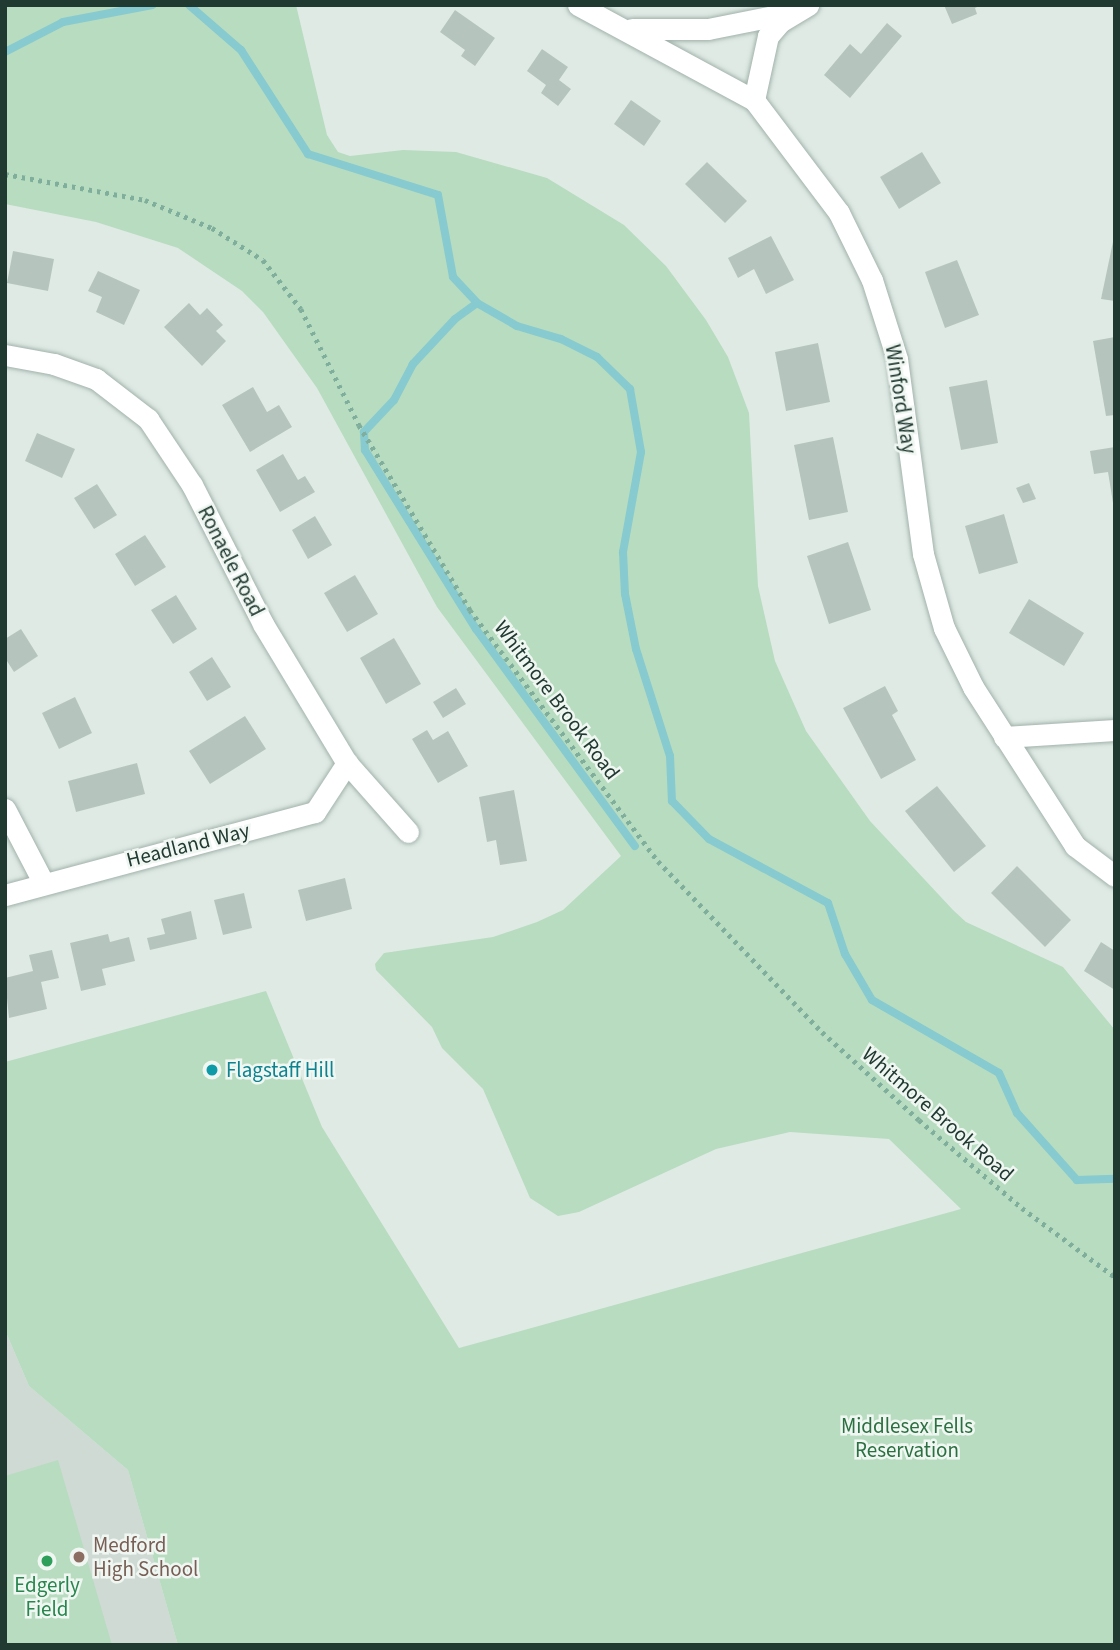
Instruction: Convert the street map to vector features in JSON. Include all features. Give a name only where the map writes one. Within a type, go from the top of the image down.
[{"type":"street","name":"Winford Way","points":[[578,5],[754,100],[839,213],[872,280],[897,359],[928,579],[963,667],[1004,737],[1075,846],[1115,876]]},
{"type":"street","points":[[623,27],[654,32],[708,29],[800,9]]},
{"type":"street","points":[[754,100],[764,44],[772,29],[800,9]]},
{"type":"street","name":"Ronaele Road","points":[[5,355],[54,364],[96,379],[148,419],[192,485],[263,624],[347,763],[408,832]]},
{"type":"street","points":[[1004,737],[1115,730]]},
{"type":"street","name":"Headland Way","points":[[5,895],[43,882],[315,812],[347,763]]},
{"type":"street","points":[[5,809],[43,882]]},
{"type":"path","name":"Whitmore Brook Road","points":[[5,174],[145,200],[212,228],[263,260],[301,309],[359,425],[428,546],[500,654],[658,861],[822,1032],[919,1121],[1022,1208],[1115,1277]]},
{"type":"shaded area","name":"Medford High School","points":[[5,1330],[29,1386],[128,1470],[178,1645],[5,1645]]},
{"type":"green space","name":"Middlesex Fells Reservation","points":[[5,5],[296,5],[327,135],[338,152],[350,156],[403,150],[456,152],[547,178],[624,225],[666,266],[706,320],[728,357],[749,413],[758,586],[775,661],[806,731],[870,821],[953,910],[966,922],[1063,967],[1115,1030],[1115,1645],[178,1645],[128,1470],[29,1386],[5,1330],[5,1062],[266,991],[322,1127],[459,1348],[961,1209],[889,1139],[790,1132],[716,1149],[579,1212],[558,1216],[530,1198],[483,1089],[442,1048],[432,1027],[376,970],[375,964],[384,953],[493,937],[537,922],[563,910],[621,856],[437,607],[317,388],[263,312],[242,291],[178,248],[96,222],[5,204]]},
{"type":"green space","name":"Edgerly Field","points":[[58,1460],[112,1645],[5,1645],[5,1476]]},
{"type":"building","points":[[944,5],[981,5],[975,8],[977,14],[952,24]]},
{"type":"building","points":[[455,10],[495,38],[475,66],[461,56],[465,50],[440,32]]},
{"type":"building","points":[[887,23],[902,36],[850,98],[824,75],[850,44],[861,54]]},
{"type":"building","points":[[542,49],[568,67],[559,80],[571,89],[558,106],[541,93],[546,85],[527,71]]},
{"type":"building","points":[[631,100],[661,121],[644,146],[614,124]]},
{"type":"building","points":[[922,152],[941,183],[899,209],[880,177]]},
{"type":"building","points":[[707,162],[747,201],[725,223],[685,184]]},
{"type":"building","points":[[771,236],[794,280],[766,294],[754,269],[738,278],[728,258]]},
{"type":"building","points":[[1115,237],[1115,301],[1101,299]]},
{"type":"building","points":[[13,251],[54,259],[48,291],[7,283]]},
{"type":"building","points":[[957,260],[979,315],[945,328],[925,272]]},
{"type":"building","points":[[98,271],[140,290],[124,325],[96,312],[102,297],[88,291]]},
{"type":"building","points":[[189,303],[200,315],[207,308],[223,325],[216,331],[226,341],[202,366],[164,327]]},
{"type":"building","points":[[1115,337],[1115,415],[1106,416],[1093,341]]},
{"type":"building","points":[[818,343],[830,402],[786,411],[775,352]]},
{"type":"building","points":[[987,380],[998,443],[961,450],[949,387]]},
{"type":"building","points":[[253,387],[267,412],[279,405],[292,427],[250,452],[222,405]]},
{"type":"building","points":[[37,433],[75,449],[62,478],[25,461]]},
{"type":"building","points":[[833,437],[848,512],[809,520],[794,445]]},
{"type":"building","points":[[1115,447],[1113,503],[1108,472],[1094,474],[1090,451]]},
{"type":"building","points":[[283,454],[298,480],[305,476],[315,492],[280,512],[256,470]]},
{"type":"building","points":[[1029,483],[1036,499],[1023,503],[1016,488]]},
{"type":"building","points":[[97,484],[117,515],[94,529],[74,498]]},
{"type":"building","points":[[1004,514],[1018,563],[979,574],[965,526]]},
{"type":"building","points":[[315,516],[332,545],[308,559],[292,530]]},
{"type":"building","points":[[145,535],[166,567],[135,586],[115,554]]},
{"type":"building","points":[[848,542],[871,610],[829,624],[807,556]]},
{"type":"building","points":[[355,575],[378,614],[347,632],[324,593]]},
{"type":"building","points":[[176,595],[197,629],[173,644],[151,610]]},
{"type":"building","points":[[1029,599],[1084,633],[1064,666],[1009,633]]},
{"type":"building","points":[[21,629],[38,656],[14,672],[5,658],[5,639]]},
{"type":"building","points":[[394,638],[421,684],[386,704],[360,658]]},
{"type":"building","points":[[212,657],[231,687],[207,701],[189,672]]},
{"type":"building","points":[[885,686],[898,711],[892,715],[916,760],[881,779],[843,708]]},
{"type":"building","points":[[456,688],[466,704],[443,718],[433,702]]},
{"type":"building","points":[[75,697],[92,733],[59,749],[42,713]]},
{"type":"building","points":[[245,716],[266,749],[210,784],[189,751]]},
{"type":"building","points":[[427,730],[433,740],[448,731],[468,766],[438,783],[412,739]]},
{"type":"building","points":[[137,763],[145,794],[76,812],[68,781]]},
{"type":"building","points":[[937,786],[986,846],[954,872],[905,811]]},
{"type":"building","points":[[514,790],[527,861],[500,865],[496,840],[487,842],[479,797]]},
{"type":"building","points":[[1017,866],[1071,920],[1045,947],[991,893]]},
{"type":"building","points":[[345,878],[352,909],[306,921],[298,890]]},
{"type":"building","points":[[244,893],[252,928],[223,935],[214,900]]},
{"type":"building","points":[[191,911],[197,939],[150,950],[147,938],[165,934],[161,919]]},
{"type":"building","points":[[108,934],[110,942],[129,937],[135,961],[102,969],[106,985],[81,991],[70,943]]},
{"type":"building","points":[[1101,942],[1115,951],[1115,990],[1084,971]]},
{"type":"building","points":[[52,950],[59,978],[41,982],[47,1009],[9,1018],[5,978],[33,971],[29,955]]},
{"type":"waterway","points":[[5,52],[63,22],[152,5]]},
{"type":"waterway","points":[[189,5],[241,50],[308,154],[438,195],[453,277],[477,303],[517,326],[561,339],[597,357],[630,389],[641,452],[623,552],[625,594],[636,649],[670,756],[672,801],[709,839],[828,903],[845,954],[872,1000],[999,1073],[1017,1113],[1077,1180],[1115,1179]]},
{"type":"waterway","points":[[477,303],[455,319],[413,364],[394,400],[364,432],[365,450],[476,629],[635,846]]},
{"type":"place","name":"Flagstaff Hill","points":[[212,1070]]},
{"type":"place","name":"Medford High School","points":[[79,1557]]},
{"type":"place","name":"Edgerly Field","points":[[47,1561]]}]
